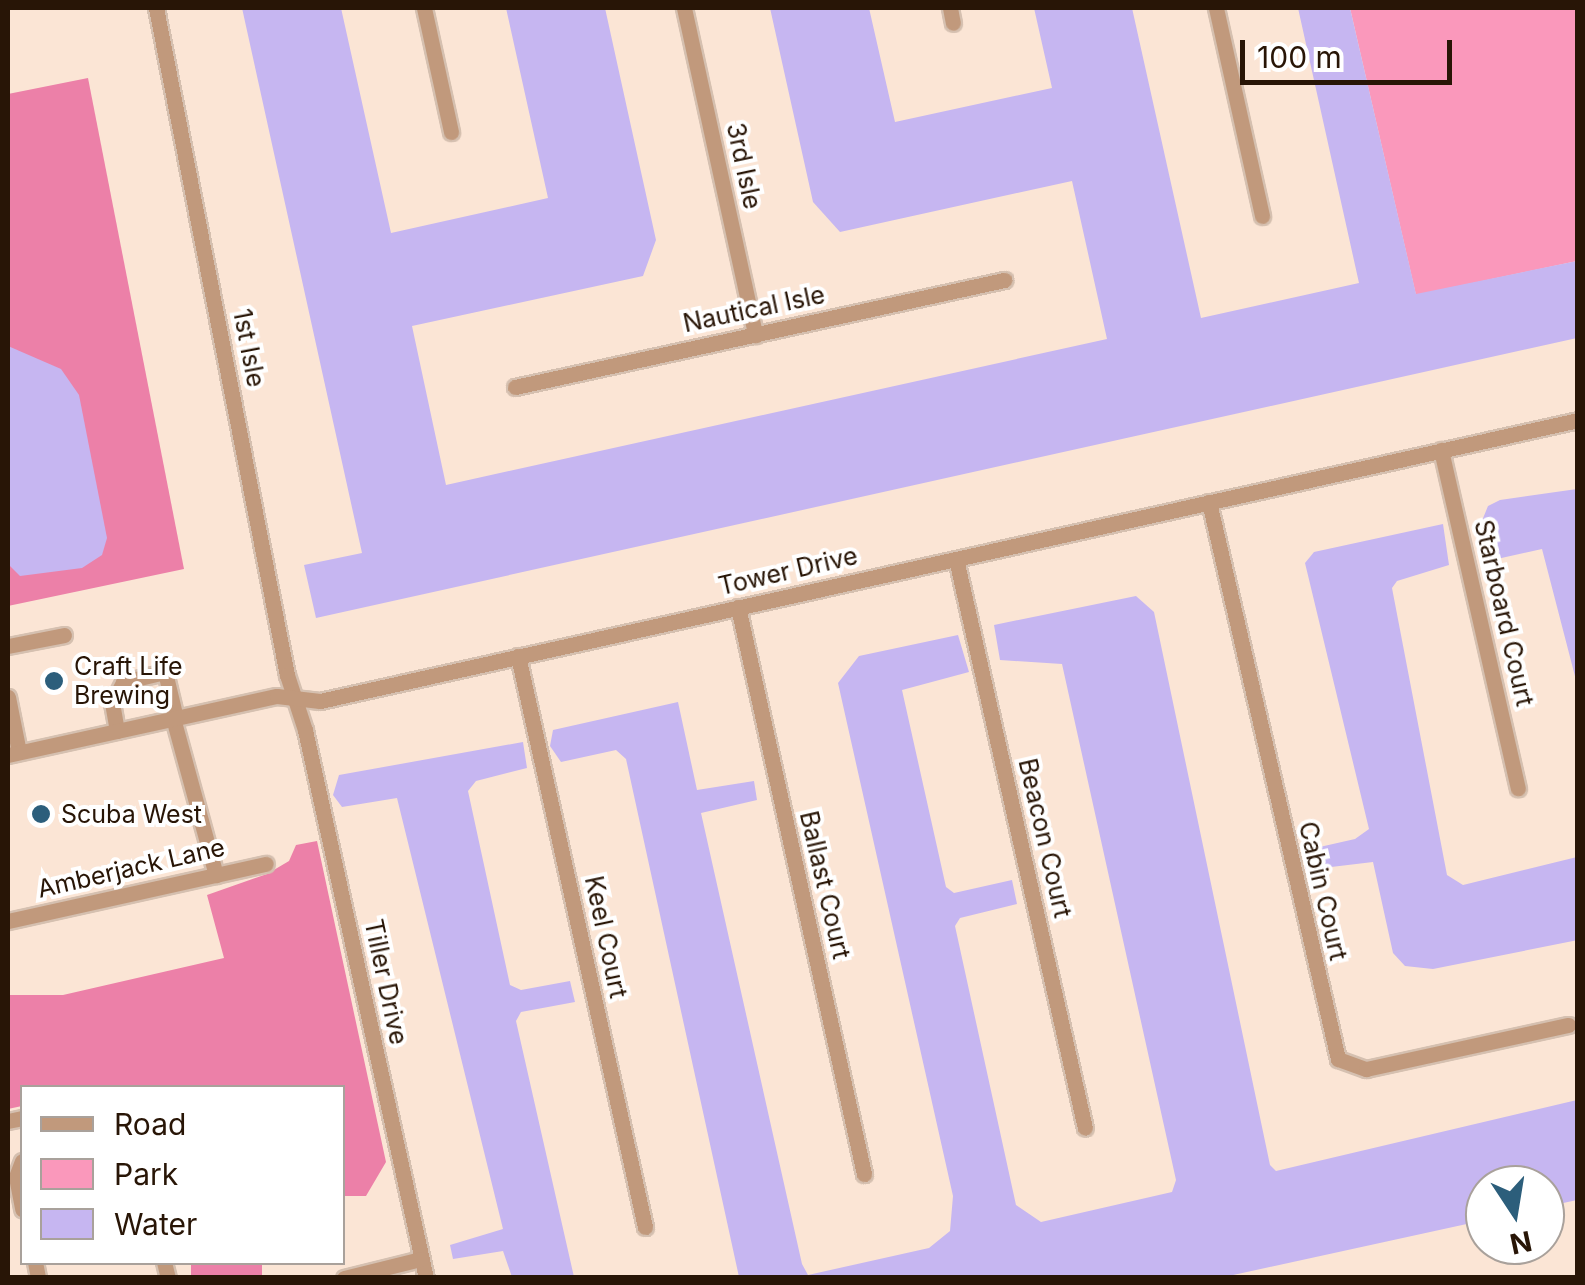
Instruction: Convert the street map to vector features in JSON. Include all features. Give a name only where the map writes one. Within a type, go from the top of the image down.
[{"type":"street","name":"1st Isle","points":[[156,8],[295,698]]},
{"type":"street","points":[[424,8],[452,132]]},
{"type":"street","name":"3rd Isle","points":[[684,8],[755,334]]},
{"type":"street","points":[[1216,8],[1262,216]]},
{"type":"street","name":"Nautical Isle","points":[[515,387],[1004,280]]},
{"type":"street","name":"Tower Drive","points":[[13,753],[174,718],[295,698],[320,701],[1578,420]]},
{"type":"street","name":"Starboard Court","points":[[1441,450],[1518,788]]},
{"type":"street","name":"Cabin Court","points":[[1209,502],[1338,1059],[1366,1068],[1568,1025]]},
{"type":"street","name":"Beacon Court","points":[[956,558],[1085,1128]]},
{"type":"street","name":"Ballast Court","points":[[738,607],[864,1174]]},
{"type":"street","points":[[8,646],[64,635]]},
{"type":"street","name":"Keel Court","points":[[518,656],[645,1228]]},
{"type":"street","points":[[117,730],[112,704],[123,682],[165,672],[216,875]]},
{"type":"street","points":[[8,697],[13,753]]},
{"type":"street","name":"Tiller Drive","points":[[295,698],[426,1278]]},
{"type":"street","name":"Amberjack Lane","points":[[8,921],[266,864]]},
{"type":"street","points":[[20,1166],[16,1177],[20,1198]]},
{"type":"street","points":[[344,1278],[422,1259]]},
{"type":"green space","points":[[1350,8],[1577,8],[1577,261],[1416,295]]},
{"type":"shaded area","points":[[88,78],[184,569],[8,606],[8,94]]},
{"type":"shaded area","points":[[317,841],[386,1162],[366,1196],[345,1196],[345,1085],[20,1085],[20,1106],[8,1109],[8,995],[63,995],[224,958],[207,895],[267,874],[289,861],[296,845]]},
{"type":"shaded area","points":[[191,1265],[262,1265],[262,1277],[191,1277]]},
{"type":"water","points":[[242,8],[341,8],[391,233],[548,198],[506,8],[605,8],[656,240],[643,276],[412,326],[446,485],[1107,339],[1072,181],[840,232],[813,202],[770,8],[869,8],[895,122],[1052,88],[1034,8],[1132,8],[1201,318],[1359,283],[1298,8],[1350,8],[1416,294],[1577,261],[1577,338],[316,618],[304,565],[362,553]]},
{"type":"water","points":[[8,346],[61,369],[79,395],[107,538],[102,555],[82,568],[20,576],[10,566]]},
{"type":"water","points":[[1578,489],[1577,684],[1542,549],[1488,561],[1477,533],[1488,506],[1500,500]]},
{"type":"water","points":[[1443,524],[1449,565],[1397,581],[1392,588],[1447,875],[1463,885],[1577,857],[1578,940],[1433,969],[1405,966],[1393,953],[1373,862],[1306,870],[1302,851],[1355,839],[1369,829],[1305,563],[1314,552]]},
{"type":"water","points":[[1136,596],[1154,612],[1270,1165],[1276,1171],[1577,1100],[1577,1200],[1565,1203],[1565,1165],[1465,1165],[1465,1224],[1224,1277],[739,1277],[626,759],[616,750],[561,762],[550,746],[553,730],[678,702],[697,790],[754,781],[757,800],[701,813],[802,1264],[808,1275],[929,1248],[950,1231],[953,1196],[838,683],[859,656],[958,635],[969,672],[902,690],[946,887],[954,893],[1012,880],[1017,904],[960,918],[955,926],[1016,1205],[1041,1222],[1172,1192],[1176,1180],[1062,664],[1000,660],[994,625]]},
{"type":"water","points":[[523,742],[527,768],[476,781],[468,791],[510,985],[521,990],[570,981],[575,1002],[521,1012],[516,1021],[574,1277],[512,1277],[503,1251],[453,1259],[450,1245],[503,1229],[397,798],[342,807],[333,795],[339,775]]},
{"type":"place","name":"Craft Life Brewing","points":[[54,681]]},
{"type":"place","name":"Scuba West","points":[[41,814]]}]
